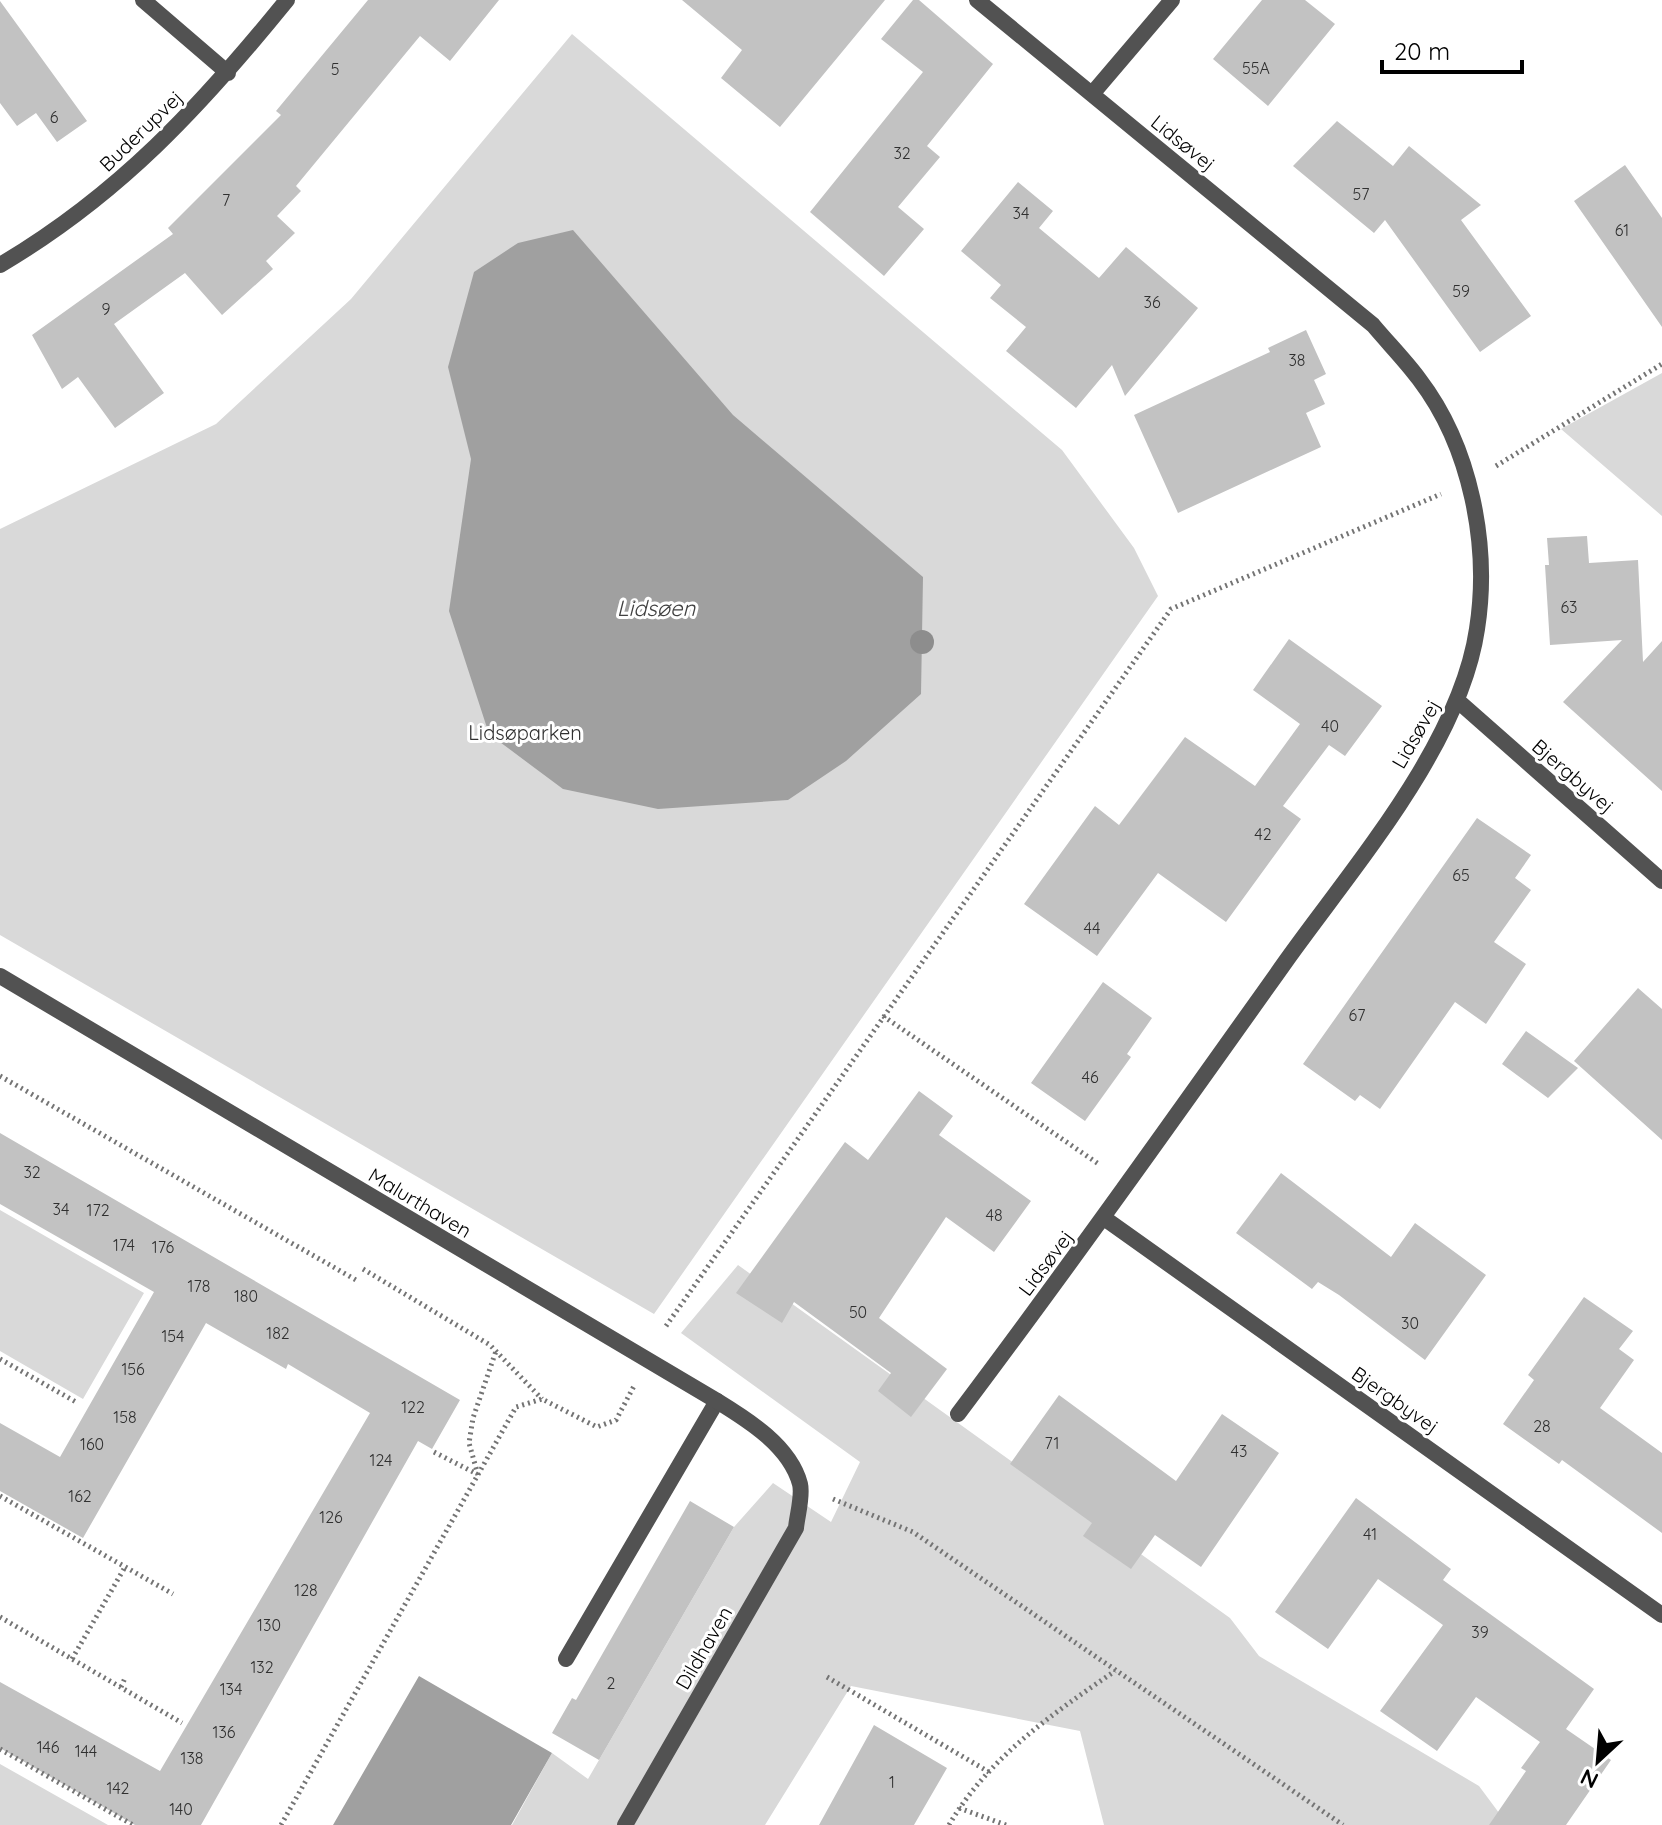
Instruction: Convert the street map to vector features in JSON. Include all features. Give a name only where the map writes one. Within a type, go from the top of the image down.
[{"type":"street","points":[[143,0],[228,73]]},
{"type":"street","name":"Buderupvej","points":[[0,265],[59,230],[135,168],[228,73],[287,0]]},
{"type":"street","name":"Lidsøvej","points":[[958,1414],[1104,1218],[1414,780],[1458,701],[1477,630],[1481,555],[1469,482],[1456,445],[1421,381],[1373,325],[977,0]]},
{"type":"street","points":[[1092,94],[1172,0]]},
{"type":"street","name":"Bjergbyvej","points":[[1458,701],[1662,881]]},
{"type":"street","name":"Malurthaven","points":[[0,976],[748,1420],[778,1447],[800,1485]]},
{"type":"street","name":"Bjergbyvej","points":[[1104,1218],[1662,1615]]},
{"type":"street","points":[[566,1659],[717,1401]]},
{"type":"street","name":"Dildhaven","points":[[625,1825],[796,1528],[800,1485]]},
{"type":"path","points":[[666,1326],[1171,609],[1469,482],[1662,364]]},
{"type":"path","points":[[883,1016],[1128,1184]]},
{"type":"path","points":[[0,1076],[356,1280]]},
{"type":"path","points":[[363,1269],[496,1351],[542,1399],[597,1427],[616,1420],[635,1384]]},
{"type":"path","points":[[478,1475],[469,1443],[473,1418],[496,1351]]},
{"type":"path","points":[[0,1359],[76,1402]]},
{"type":"path","points":[[281,1825],[516,1407],[542,1399]]},
{"type":"path","points":[[434,1452],[478,1475]]},
{"type":"path","points":[[800,1485],[913,1532],[1343,1825]]},
{"type":"path","points":[[0,1496],[173,1594]]},
{"type":"path","points":[[72,1659],[125,1567]]},
{"type":"path","points":[[0,1617],[182,1723]]},
{"type":"path","points":[[949,1825],[969,1791],[1043,1720],[1115,1671]]},
{"type":"path","points":[[827,1677],[989,1772]]},
{"type":"path","points":[[121,1687],[125,1678]]},
{"type":"path","points":[[0,1749],[133,1825]]},
{"type":"path","points":[[959,1808],[1006,1825]]},
{"type":"green space","name":"Lidsøparken","points":[[572,34],[1062,450],[1134,548],[1158,596],[654,1314],[0,935],[0,529],[216,424],[351,299]]},
{"type":"green space","points":[[1662,373],[1662,516],[1561,429]]},
{"type":"green space","points":[[0,1210],[144,1293],[83,1399],[0,1351]]},
{"type":"green space","points":[[738,1265],[1230,1618],[1259,1656],[1479,1786],[1508,1825],[1104,1825],[1080,1731],[851,1686],[765,1825],[512,1825],[552,1753],[588,1779],[734,1527],[773,1483],[831,1522],[860,1462],[681,1333]]},
{"type":"green space","points":[[0,1764],[108,1825],[0,1825]]},
{"type":"water","name":"Lidsøen","points":[[573,230],[733,415],[923,577],[921,694],[846,761],[788,800],[658,809],[563,789],[489,734],[449,611],[471,459],[448,367],[474,272],[518,243]]},
{"type":"water","points":[[419,1676],[552,1753],[511,1825],[333,1825]]},
{"type":"building","points":[[368,0],[499,0],[450,61],[420,36],[296,186],[301,191],[277,216],[295,233],[266,261],[273,269],[222,315],[185,273],[114,324],[164,393],[115,428],[78,377],[62,389],[32,335],[173,234],[168,228],[281,115],[276,111]]},
{"type":"building","points":[[682,0],[885,0],[780,127],[721,78],[742,50]]},
{"type":"building","points":[[913,0],[919,0],[993,64],[927,146],[940,157],[898,207],[924,229],[884,276],[810,212],[923,72],[881,39]]},
{"type":"building","points":[[1262,0],[1305,0],[1335,24],[1268,106],[1213,59]]},
{"type":"building","points":[[0,1],[87,121],[57,142],[36,113],[17,126],[0,103]]},
{"type":"building","points":[[1337,121],[1393,166],[1409,146],[1481,205],[1461,220],[1531,316],[1480,352],[1385,220],[1374,233],[1293,166]]},
{"type":"building","points":[[1625,165],[1662,218],[1662,327],[1574,201]]},
{"type":"building","points":[[1018,182],[1053,211],[1039,228],[1099,278],[1126,247],[1198,308],[1125,396],[1112,365],[1076,408],[1006,351],[1026,327],[990,298],[1001,285],[961,251]]},
{"type":"building","points":[[1306,330],[1326,374],[1314,380],[1325,404],[1306,413],[1321,447],[1178,513],[1134,415],[1270,352],[1268,348]]},
{"type":"building","points":[[1587,536],[1589,563],[1638,560],[1643,662],[1662,641],[1662,791],[1563,702],[1622,640],[1550,645],[1545,565],[1549,565],[1547,538]]},
{"type":"building","points":[[1289,639],[1382,706],[1345,756],[1329,745],[1283,806],[1301,819],[1226,922],[1158,873],[1097,956],[1024,904],[1095,806],[1119,825],[1185,737],[1255,786],[1300,724],[1253,690]]},
{"type":"building","points":[[1477,818],[1531,855],[1515,878],[1531,890],[1494,942],[1526,964],[1486,1024],[1455,1002],[1380,1109],[1360,1095],[1355,1101],[1303,1064]]},
{"type":"building","points":[[1103,982],[1152,1018],[1127,1054],[1131,1057],[1085,1121],[1031,1083]]},
{"type":"building","points":[[1638,988],[1662,1009],[1662,1140],[1574,1061]]},
{"type":"building","points":[[1526,1031],[1578,1068],[1548,1098],[1502,1064]]},
{"type":"building","points":[[919,1091],[953,1116],[939,1135],[1031,1201],[994,1252],[946,1217],[879,1318],[947,1369],[911,1417],[878,1391],[891,1373],[794,1302],[782,1323],[736,1293],[845,1142],[868,1160]]},
{"type":"building","points":[[0,1133],[460,1400],[432,1449],[418,1441],[201,1825],[135,1825],[0,1748],[0,1682],[160,1771],[370,1413],[288,1364],[286,1369],[206,1323],[83,1538],[0,1491],[0,1423],[60,1457],[154,1292],[0,1204]]},
{"type":"building","points":[[1281,1173],[1391,1257],[1415,1223],[1486,1275],[1425,1360],[1339,1295],[1318,1282],[1312,1289],[1236,1233]]},
{"type":"building","points":[[1584,1297],[1633,1331],[1619,1349],[1634,1360],[1600,1408],[1662,1453],[1662,1533],[1562,1460],[1559,1464],[1503,1424],[1534,1380],[1528,1375]]},
{"type":"building","points":[[1059,1395],[1176,1481],[1222,1414],[1279,1453],[1201,1567],[1155,1535],[1131,1569],[1083,1536],[1092,1523],[1010,1464]]},
{"type":"building","points":[[1356,1498],[1451,1569],[1443,1580],[1594,1689],[1566,1729],[1611,1760],[1566,1825],[1489,1825],[1526,1771],[1521,1768],[1540,1742],[1476,1697],[1437,1751],[1380,1711],[1443,1625],[1378,1579],[1328,1649],[1275,1612]]},
{"type":"building","points":[[690,1501],[734,1527],[599,1760],[552,1733],[572,1698],[576,1700]]},
{"type":"building","points":[[874,1725],[947,1768],[914,1825],[819,1825]]}]
